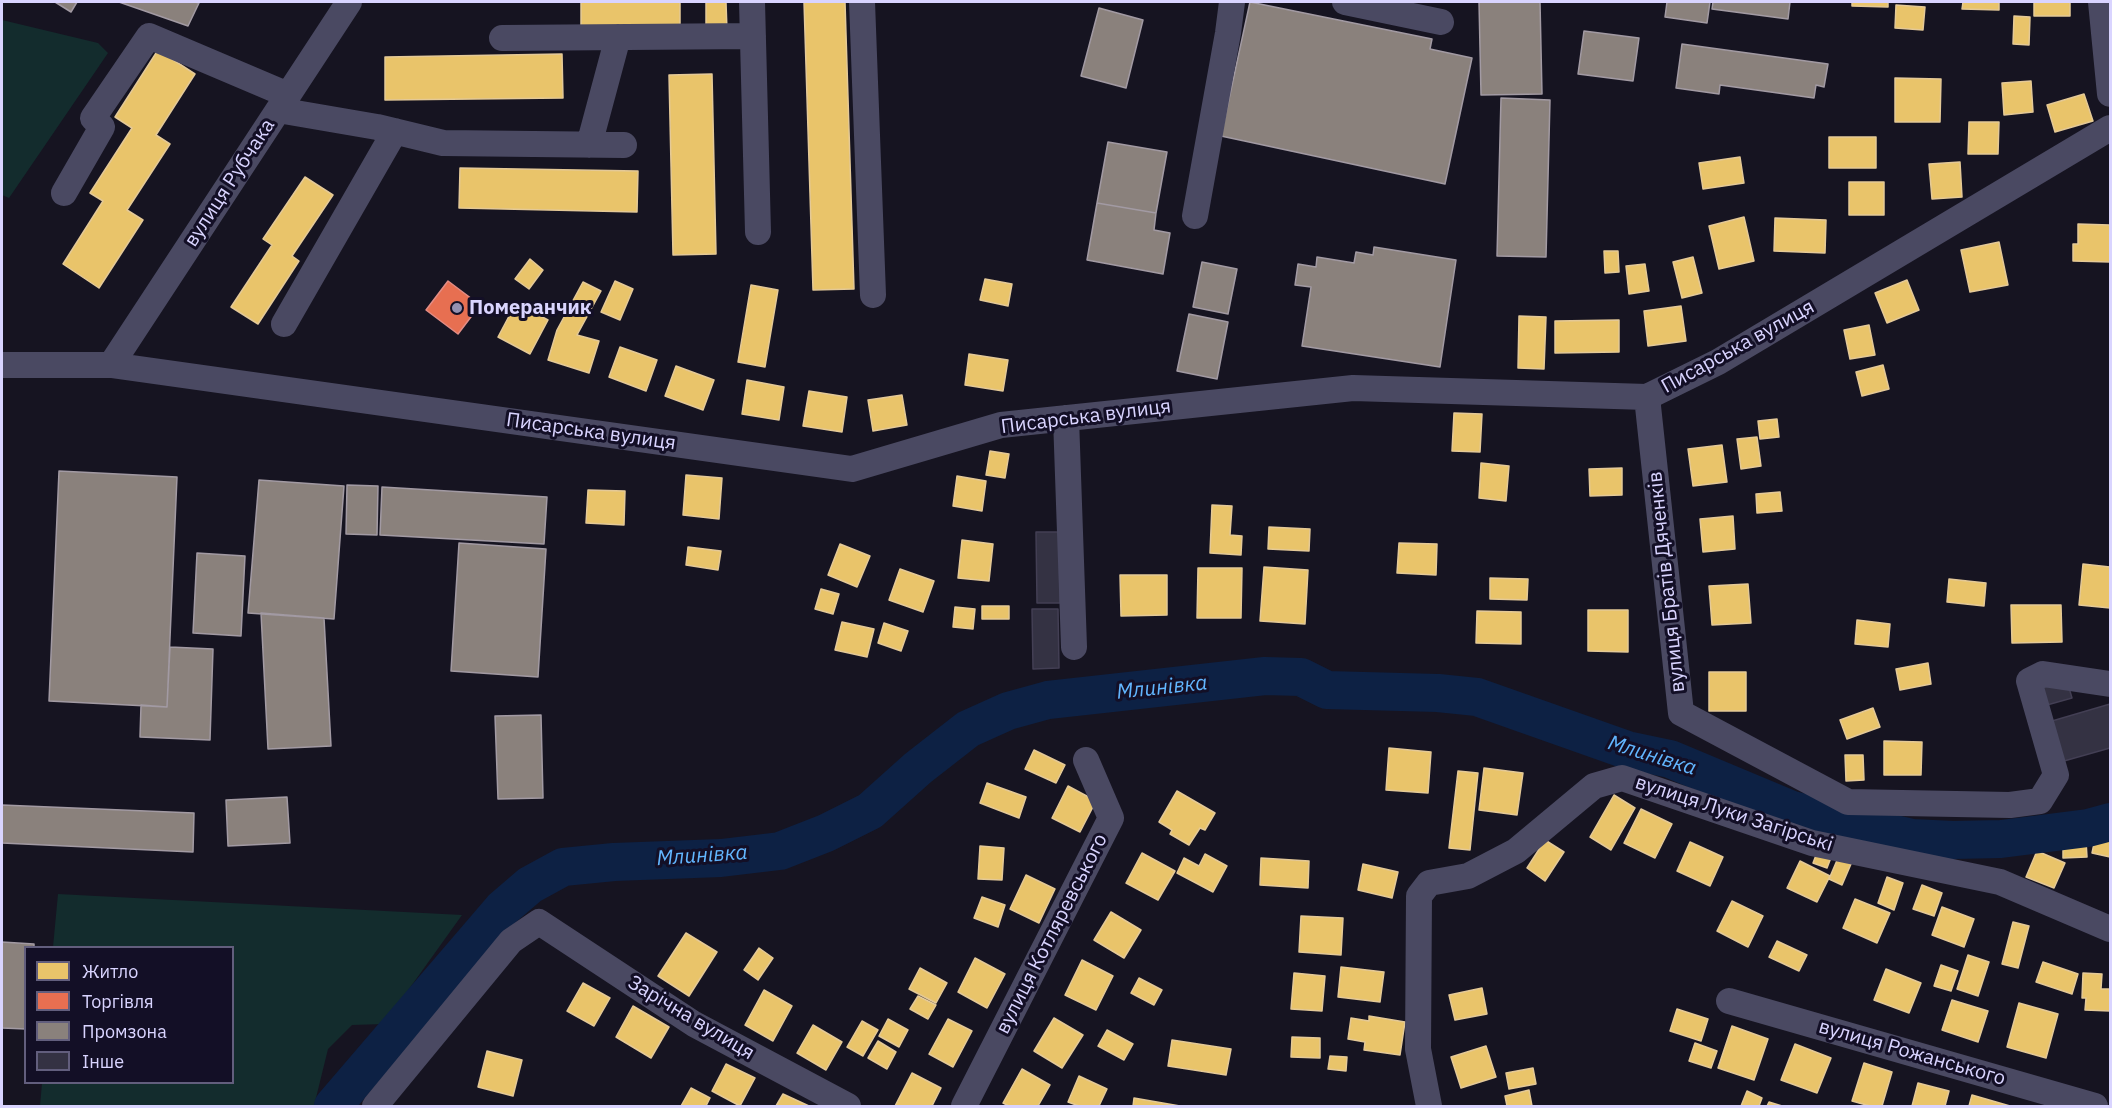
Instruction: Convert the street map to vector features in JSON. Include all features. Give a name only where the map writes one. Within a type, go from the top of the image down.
[{"type":"street","name":"вулиця Рубчака","points":[[111,365],[349,2]]},
{"type":"street","points":[[752,2],[758,232]]},
{"type":"street","points":[[862,2],[873,295]]},
{"type":"street","points":[[1195,216],[1232,2]]},
{"type":"street","points":[[1345,2],[1441,22]]},
{"type":"street","points":[[2101,2],[2110,94]]},
{"type":"street","points":[[64,193],[102,127],[93,118],[149,36],[283,103],[443,143],[624,145]]},
{"type":"street","points":[[502,38],[753,36]]},
{"type":"street","points":[[589,145],[618,38]]},
{"type":"street","name":"Писарська вулиця","points":[[2,365],[111,365],[852,469],[1001,425],[1353,388],[1647,397],[1718,362],[2110,128]]},
{"type":"street","points":[[284,324],[395,131]]},
{"type":"street","name":"вулиця Братів Дяченків","points":[[1647,397],[1681,712],[1848,802],[2010,805],[2040,801],[2056,775],[2030,681],[2043,674],[2110,684]]},
{"type":"street","points":[[1066,418],[1074,647]]},
{"type":"street","name":"вулиця Котляревського","points":[[964,1107],[1111,818],[1086,760]]},
{"type":"street","name":"вулиця Луки Загірські","points":[[1429,1107],[1418,1048],[1419,896],[1429,883],[1468,876],[1516,851],[1594,786],[1622,778],[1812,843],[2000,882],[2110,929]]},
{"type":"street","name":"Зарічна вулиця","points":[[375,1107],[511,941],[539,922],[694,1024],[848,1107]]},
{"type":"street","name":"вулиця Рожанського","points":[[1729,1001],[2095,1107]]},
{"type":"green space","points":[[2,20],[98,43],[108,53],[9,198],[2,195]]},
{"type":"green space","points":[[58,894],[462,915],[384,1024],[352,1025],[328,1049],[314,1106],[40,1106],[42,1084],[234,1084],[234,946],[53,946]]},
{"type":"building: Житло","points":[[581,2],[680,2],[680,33],[581,33]]},
{"type":"building: Житло","points":[[706,2],[726,2],[727,31],[706,32]]},
{"type":"building: Житло","points":[[804,2],[845,2],[854,289],[813,290]]},
{"type":"building: Житло","points":[[1852,2],[1888,2],[1888,7],[1852,6]]},
{"type":"building: Житло","points":[[1963,2],[1999,2],[1999,10],[1962,9]]},
{"type":"building: Житло","points":[[2034,2],[2070,2],[2070,16],[2034,16]]},
{"type":"building: Житло","points":[[1896,5],[1925,7],[1923,30],[1895,28]]},
{"type":"building: Житло","points":[[2014,16],[2030,17],[2029,45],[2013,44]]},
{"type":"building: Житло","points":[[158,50],[195,74],[156,135],[170,144],[127,210],[143,220],[99,288],[63,264],[103,201],[90,193],[132,128],[115,117]]},
{"type":"building: Житло","points":[[562,54],[563,98],[385,100],[385,57]]},
{"type":"building: Житло","points":[[712,74],[716,254],[673,255],[669,75]]},
{"type":"building: Житло","points":[[1895,78],[1941,79],[1940,122],[1895,122]]},
{"type":"building: Житло","points":[[2031,81],[2033,112],[2004,115],[2002,83]]},
{"type":"building: Житло","points":[[2084,94],[2093,121],[2055,132],[2047,105]]},
{"type":"building: Житло","points":[[1969,122],[1999,122],[1998,154],[1968,154]]},
{"type":"building: Житло","points":[[1829,137],[1876,137],[1876,168],[1829,168]]},
{"type":"building: Житло","points":[[1740,157],[1744,183],[1703,189],[1699,163]]},
{"type":"building: Житло","points":[[1960,162],[1962,197],[1932,199],[1929,164]]},
{"type":"building: Житло","points":[[460,168],[638,171],[637,212],[459,208]]},
{"type":"building: Житло","points":[[305,177],[333,195],[292,256],[299,261],[258,324],[231,307],[272,245],[263,239]]},
{"type":"building: Житло","points":[[1849,182],[1884,182],[1884,215],[1849,215]]},
{"type":"building: Житло","points":[[1744,217],[1754,261],[1719,269],[1709,226]]},
{"type":"building: Житло","points":[[1775,218],[1826,220],[1825,253],[1774,251]]},
{"type":"building: Житло","points":[[2078,224],[2110,225],[2110,262],[2073,261],[2073,244],[2078,244]]},
{"type":"building: Житло","points":[[1999,242],[2008,285],[1970,292],[1961,250]]},
{"type":"building: Житло","points":[[1604,251],[1618,251],[1619,272],[1605,273]]},
{"type":"building: Житло","points":[[1693,257],[1702,293],[1682,298],[1673,262]]},
{"type":"building: Житло","points":[[530,259],[543,270],[529,289],[515,279]]},
{"type":"building: Житло","points":[[1645,264],[1649,291],[1629,294],[1626,266]]},
{"type":"building: Житло","points":[[985,279],[1012,284],[1008,306],[980,300]]},
{"type":"building: Житло","points":[[1907,280],[1919,310],[1887,323],[1875,293]]},
{"type":"building: Житло","points":[[615,281],[633,289],[620,320],[601,312]]},
{"type":"building: Житло","points":[[583,282],[601,291],[577,335],[599,341],[589,373],[548,360],[557,330]]},
{"type":"building: Житло","points":[[751,285],[778,290],[765,367],[738,362]]},
{"type":"building: Житло","points":[[516,303],[548,320],[530,354],[498,337]]},
{"type":"building: Житло","points":[[1681,306],[1686,341],[1648,346],[1644,311]]},
{"type":"building: Житло","points":[[1519,316],[1546,317],[1544,369],[1518,368]]},
{"type":"building: Житло","points":[[1619,320],[1619,352],[1555,353],[1555,321]]},
{"type":"building: Житло","points":[[1869,325],[1875,355],[1850,359],[1844,330]]},
{"type":"building: Житло","points":[[620,347],[657,360],[646,391],[609,377]]},
{"type":"building: Житло","points":[[969,354],[1008,360],[1003,391],[965,385]]},
{"type":"building: Житло","points":[[1883,365],[1889,389],[1862,396],[1856,372]]},
{"type":"building: Житло","points":[[676,366],[714,380],[703,410],[665,396]]},
{"type":"building: Житло","points":[[747,380],[784,387],[779,420],[742,414]]},
{"type":"building: Житло","points":[[809,391],[847,397],[842,432],[803,426]]},
{"type":"building: Житло","points":[[902,395],[907,425],[873,431],[868,400]]},
{"type":"building: Житло","points":[[1454,413],[1482,414],[1480,452],[1452,451]]},
{"type":"building: Житло","points":[[1777,419],[1779,437],[1760,439],[1758,421]]},
{"type":"building: Житло","points":[[1757,437],[1761,466],[1741,469],[1737,439]]},
{"type":"building: Житло","points":[[1722,445],[1727,482],[1693,486],[1688,449]]},
{"type":"building: Житло","points":[[990,451],[1009,454],[1005,478],[986,475]]},
{"type":"building: Житло","points":[[1481,463],[1509,466],[1506,501],[1479,498]]},
{"type":"building: Житло","points":[[1622,468],[1622,495],[1590,496],[1589,469]]},
{"type":"building: Житло","points":[[686,475],[722,478],[719,519],[683,515]]},
{"type":"building: Житло","points":[[957,476],[986,481],[982,511],[953,506]]},
{"type":"building: Житло","points":[[588,490],[625,491],[624,525],[586,523]]},
{"type":"building: Житло","points":[[1780,492],[1782,511],[1757,513],[1756,494]]},
{"type":"building: Житло","points":[[1212,505],[1232,506],[1230,535],[1242,536],[1241,555],[1210,553]]},
{"type":"building: Житло","points":[[1733,516],[1735,549],[1703,552],[1700,519]]},
{"type":"building: Житло","points":[[1269,527],[1310,529],[1309,551],[1268,549]]},
{"type":"building: Житло","points":[[962,540],[993,544],[989,581],[958,578]]},
{"type":"building: Житло","points":[[1399,543],[1437,544],[1436,575],[1397,573]]},
{"type":"building: Житло","points":[[840,544],[870,556],[857,587],[828,575]]},
{"type":"building: Житло","points":[[688,547],[721,551],[718,570],[686,565]]},
{"type":"building: Житло","points":[[2083,564],[2110,567],[2110,608],[2079,605]]},
{"type":"building: Житло","points":[[1264,567],[1308,570],[1305,624],[1260,621]]},
{"type":"building: Житло","points":[[1198,568],[1242,568],[1241,618],[1197,618]]},
{"type":"building: Житло","points":[[900,569],[934,581],[923,612],[889,600]]},
{"type":"building: Житло","points":[[1120,575],[1167,575],[1167,615],[1121,616]]},
{"type":"building: Житло","points":[[1490,578],[1528,579],[1527,600],[1490,599]]},
{"type":"building: Житло","points":[[1949,579],[1986,583],[1984,606],[1947,602]]},
{"type":"building: Житло","points":[[1748,584],[1751,623],[1712,625],[1709,586]]},
{"type":"building: Житло","points":[[821,589],[839,594],[833,614],[815,609]]},
{"type":"building: Житло","points":[[2011,605],[2061,605],[2062,642],[2012,643]]},
{"type":"building: Житло","points":[[982,606],[1009,606],[1009,619],[982,619]]},
{"type":"building: Житло","points":[[955,607],[975,609],[973,629],[953,627]]},
{"type":"building: Житло","points":[[1588,610],[1628,610],[1628,652],[1588,651]]},
{"type":"building: Житло","points":[[1477,611],[1521,612],[1521,644],[1476,643]]},
{"type":"building: Житло","points":[[1857,620],[1890,624],[1888,647],[1855,644]]},
{"type":"building: Житло","points":[[842,622],[874,629],[867,657],[835,650]]},
{"type":"building: Житло","points":[[884,623],[908,631],[901,651],[878,643]]},
{"type":"building: Житло","points":[[1928,663],[1931,684],[1900,690],[1896,669]]},
{"type":"building: Житло","points":[[1709,672],[1746,672],[1746,711],[1709,711]]},
{"type":"building: Житло","points":[[1873,708],[1880,727],[1847,739],[1840,720]]},
{"type":"building: Житло","points":[[1884,741],[1922,742],[1921,775],[1884,775]]},
{"type":"building: Житло","points":[[1389,748],[1431,752],[1428,793],[1386,790]]},
{"type":"building: Житло","points":[[1034,750],[1065,765],[1056,783],[1025,769]]},
{"type":"building: Житло","points":[[1845,755],[1863,755],[1864,780],[1846,781]]},
{"type":"building: Житло","points":[[1484,768],[1523,773],[1517,815],[1479,810]]},
{"type":"building: Житло","points":[[1458,771],[1478,773],[1470,850],[1449,848]]},
{"type":"building: Житло","points":[[987,783],[1026,797],[1019,818],[980,803]]},
{"type":"building: Житло","points":[[1068,786],[1096,801],[1080,832],[1052,818]]},
{"type":"building: Житло","points":[[1177,791],[1215,813],[1205,830],[1200,828],[1189,845],[1170,834],[1172,830],[1159,822]]},
{"type":"building: Житло","points":[[1614,795],[1635,808],[1611,850],[1590,837]]},
{"type":"building: Житло","points":[[1641,809],[1672,824],[1655,858],[1624,843]]},
{"type":"building: Житло","points":[[2096,834],[2110,836],[2110,857],[2092,853]]},
{"type":"building: Житло","points":[[1545,840],[1564,852],[1545,881],[1527,868]]},
{"type":"building: Житло","points":[[2086,841],[2087,857],[2063,858],[2063,842]]},
{"type":"building: Житло","points":[[1690,842],[1723,857],[1710,886],[1677,871]]},
{"type":"building: Житло","points":[[980,846],[1004,848],[1002,880],[978,879]]},
{"type":"building: Житло","points":[[1818,850],[1832,855],[1827,868],[1813,863]]},
{"type":"building: Житло","points":[[2037,851],[2065,863],[2054,888],[2026,877]]},
{"type":"building: Житло","points":[[1142,853],[1175,871],[1158,900],[1126,883]]},
{"type":"building: Житло","points":[[1205,854],[1227,866],[1213,892],[1177,873],[1184,858],[1199,866]]},
{"type":"building: Житло","points":[[1261,858],[1309,861],[1308,888],[1260,885]]},
{"type":"building: Житло","points":[[1838,858],[1851,864],[1842,885],[1829,879]]},
{"type":"building: Житло","points":[[1800,861],[1830,876],[1817,902],[1787,888]]},
{"type":"building: Житло","points":[[1363,864],[1398,872],[1392,898],[1358,890]]},
{"type":"building: Житло","points":[[1026,875],[1055,889],[1039,923],[1010,909]]},
{"type":"building: Житло","points":[[1887,877],[1903,883],[1894,910],[1878,903]]},
{"type":"building: Житло","points":[[1922,885],[1942,893],[1934,916],[1913,909]]},
{"type":"building: Житло","points":[[982,897],[1005,905],[998,927],[974,918]]},
{"type":"building: Житло","points":[[1855,899],[1890,913],[1877,943],[1843,928]]},
{"type":"building: Житло","points":[[1732,901],[1763,916],[1748,947],[1717,931]]},
{"type":"building: Житло","points":[[1942,907],[1974,919],[1964,947],[1932,935]]},
{"type":"building: Житло","points":[[1111,912],[1141,930],[1124,958],[1094,940]]},
{"type":"building: Житло","points":[[1301,916],[1343,918],[1341,955],[1299,952]]},
{"type":"building: Житло","points":[[2013,922],[2029,926],[2018,968],[2002,964]]},
{"type":"building: Житло","points":[[686,933],[717,952],[689,996],[658,976]]},
{"type":"building: Житло","points":[[1777,941],[1807,955],[1799,971],[1769,957]]},
{"type":"building: Житло","points":[[759,948],[773,958],[758,980],[744,970]]},
{"type":"building: Житло","points":[[1968,955],[1989,962],[1978,996],[1957,989]]},
{"type":"building: Житло","points":[[975,958],[1005,974],[987,1008],[958,992]]},
{"type":"building: Житло","points":[[1082,960],[1113,976],[1096,1010],[1065,995]]},
{"type":"building: Житло","points":[[2043,962],[2078,974],[2072,994],[2036,982]]},
{"type":"building: Житло","points":[[1941,965],[1958,971],[1951,991],[1934,986]]},
{"type":"building: Житло","points":[[1341,967],[1384,972],[1380,1002],[1338,997]]},
{"type":"building: Житло","points":[[920,968],[947,983],[936,1003],[909,989]]},
{"type":"building: Житло","points":[[1886,969],[1921,983],[1909,1013],[1874,1000]]},
{"type":"building: Житло","points":[[1294,973],[1325,976],[1322,1011],[1291,1009]]},
{"type":"building: Житло","points":[[2083,973],[2102,974],[2101,989],[2110,989],[2110,1011],[2085,1010],[2086,998],[2082,998]]},
{"type":"building: Житло","points":[[1139,978],[1162,990],[1154,1005],[1131,993]]},
{"type":"building: Житло","points":[[583,983],[610,998],[594,1026],[567,1011]]},
{"type":"building: Житло","points":[[1482,988],[1487,1014],[1455,1020],[1449,995]]},
{"type":"building: Житло","points":[[764,990],[792,1006],[773,1041],[745,1025]]},
{"type":"building: Житло","points":[[918,996],[936,1005],[928,1019],[910,1009]]},
{"type":"building: Житло","points":[[1952,1000],[1988,1011],[1978,1042],[1942,1030]]},
{"type":"building: Житло","points":[[2019,1003],[2058,1014],[2046,1058],[2007,1047]]},
{"type":"building: Житло","points":[[633,1006],[669,1027],[651,1058],[616,1037]]},
{"type":"building: Житло","points":[[1677,1009],[1708,1019],[1701,1041],[1670,1031]]},
{"type":"building: Житло","points":[[1369,1016],[1405,1022],[1400,1055],[1364,1050],[1365,1042],[1348,1039],[1351,1018],[1369,1021]]},
{"type":"building: Житло","points":[[1054,1018],[1083,1035],[1062,1068],[1034,1051]]},
{"type":"building: Житло","points":[[888,1019],[908,1030],[899,1047],[879,1036]]},
{"type":"building: Житло","points":[[948,1019],[972,1031],[953,1067],[929,1054]]},
{"type":"building: Житло","points":[[862,1021],[878,1030],[863,1056],[847,1047]]},
{"type":"building: Житло","points":[[813,1025],[842,1042],[826,1070],[797,1053]]},
{"type":"building: Житло","points":[[1732,1026],[1768,1039],[1754,1080],[1718,1068]]},
{"type":"building: Житло","points":[[1107,1030],[1133,1044],[1124,1060],[1098,1046]]},
{"type":"building: Житло","points":[[1292,1037],[1320,1038],[1320,1058],[1291,1057]]},
{"type":"building: Житло","points":[[1172,1040],[1231,1049],[1226,1075],[1168,1066]]},
{"type":"building: Житло","points":[[878,1041],[896,1052],[887,1069],[868,1058]]},
{"type":"building: Житло","points":[[1695,1043],[1717,1051],[1711,1068],[1689,1061]]},
{"type":"building: Житло","points":[[1795,1044],[1831,1058],[1817,1093],[1781,1080]]},
{"type":"building: Житло","points":[[1486,1046],[1496,1077],[1461,1088],[1451,1057]]},
{"type":"building: Житло","points":[[487,1051],[522,1060],[513,1096],[478,1087]]},
{"type":"building: Житло","points":[[1330,1056],[1347,1057],[1346,1071],[1328,1069]]},
{"type":"building: Житло","points":[[1864,1063],[1892,1072],[1882,1106],[1870,1106],[1852,1101]]},
{"type":"building: Житло","points":[[726,1064],[755,1078],[740,1106],[712,1091]]},
{"type":"building: Житло","points":[[1533,1068],[1536,1084],[1509,1089],[1506,1073]]},
{"type":"building: Житло","points":[[1022,1069],[1050,1085],[1038,1106],[1009,1106],[1003,1103]]},
{"type":"building: Житло","points":[[912,1073],[941,1088],[932,1106],[895,1106]]},
{"type":"building: Житло","points":[[1079,1076],[1107,1089],[1099,1106],[1079,1106],[1068,1102]]},
{"type":"building: Житло","points":[[1918,1083],[1949,1091],[1945,1106],[1912,1106]]},
{"type":"building: Житло","points":[[691,1088],[710,1098],[706,1106],[681,1106]]},
{"type":"building: Житло","points":[[1529,1090],[1532,1106],[1507,1106],[1505,1096]]},
{"type":"building: Житло","points":[[1747,1091],[1762,1098],[1759,1106],[1741,1106]]},
{"type":"building: Житло","points":[[783,1094],[809,1106],[776,1106]]},
{"type":"building: Житло","points":[[1972,1095],[2010,1106],[1969,1106]]},
{"type":"building: Житло","points":[[1134,1098],[1180,1106],[1133,1106]]},
{"type":"building: Житло","points":[[1769,1102],[1782,1106],[1767,1106]]},
{"type":"building: Торгівля","points":[[448,281],[480,305],[458,334],[426,310]]},
{"type":"building: Промзона","points":[[55,2],[77,2],[71,12]]},
{"type":"building: Промзона","points":[[119,2],[195,2],[199,3],[188,26]]},
{"type":"building: Промзона","points":[[1250,2],[1432,39],[1430,49],[1472,58],[1445,184],[1221,136]]},
{"type":"building: Промзона","points":[[1479,2],[1540,2],[1542,94],[1481,95]]},
{"type":"building: Промзона","points":[[1667,2],[1710,2],[1707,23],[1665,17]]},
{"type":"building: Промзона","points":[[1713,2],[1790,2],[1788,19],[1712,9]]},
{"type":"building: Промзона","points":[[1099,8],[1143,20],[1126,88],[1081,76]]},
{"type":"building: Промзона","points":[[1584,31],[1639,38],[1633,81],[1578,74]]},
{"type":"building: Промзона","points":[[1682,44],[1828,64],[1824,87],[1816,85],[1814,98],[1720,85],[1719,94],[1676,88]]},
{"type":"building: Промзона","points":[[1501,98],[1550,100],[1546,257],[1497,256]]},
{"type":"building: Промзона","points":[[1108,142],[1167,152],[1156,213],[1097,203]]},
{"type":"building: Промзона","points":[[1097,203],[1156,213],[1154,230],[1170,233],[1163,274],[1087,260]]},
{"type":"building: Промзона","points":[[1374,247],[1456,260],[1440,367],[1302,346],[1311,287],[1295,285],[1298,264],[1316,267],[1317,257],[1354,263],[1356,252],[1373,255]]},
{"type":"building: Промзона","points":[[1202,262],[1237,269],[1228,314],[1193,307]]},
{"type":"building: Промзона","points":[[1189,314],[1228,322],[1217,379],[1177,371]]},
{"type":"building: Промзона","points":[[59,471],[177,477],[167,707],[49,701]]},
{"type":"building: Промзона","points":[[259,480],[344,486],[334,619],[248,613]]},
{"type":"building: Промзона","points":[[347,485],[378,486],[377,535],[346,534]]},
{"type":"building: Промзона","points":[[382,487],[547,497],[544,544],[380,535]]},
{"type":"building: Промзона","points":[[459,543],[546,549],[538,677],[451,671]]},
{"type":"building: Промзона","points":[[197,553],[245,556],[241,636],[193,633]]},
{"type":"building: Промзона","points":[[261,613],[324,618],[331,746],[268,749]]},
{"type":"building: Промзона","points":[[170,647],[213,649],[210,740],[140,737],[141,705],[167,707]]},
{"type":"building: Промзона","points":[[541,715],[543,798],[498,799],[495,716]]},
{"type":"building: Промзона","points":[[287,797],[290,843],[228,846],[226,800]]},
{"type":"building: Промзона","points":[[2,805],[194,813],[193,852],[2,843]]},
{"type":"building: Промзона","points":[[2,942],[34,944],[34,946],[24,946],[24,1029],[2,1028]]},
{"type":"building: Інше","points":[[1036,532],[1059,532],[1060,603],[1037,603]]},
{"type":"building: Інше","points":[[1032,609],[1058,609],[1059,668],[1033,669]]},
{"type":"building: Інше","points":[[2067,681],[2072,698],[2047,705],[2042,688]]},
{"type":"building: Інше","points":[[2110,704],[2110,748],[2064,761],[2052,721]]},
{"type":"waterway","name":"Млинівка","points":[[333,1106],[502,909],[530,885],[563,867],[614,862],[721,858],[780,851],[826,833],[870,811],[918,768],[968,729],[1008,711],[1048,700],[1265,676],[1301,677],[1327,690],[1438,693],[1477,697],[1627,750],[1670,759],[1792,810],[1912,838],[2001,839],[2088,828],[2110,822]]},
{"type":"place","name":"Померанчик","points":[[457,308]]}]
